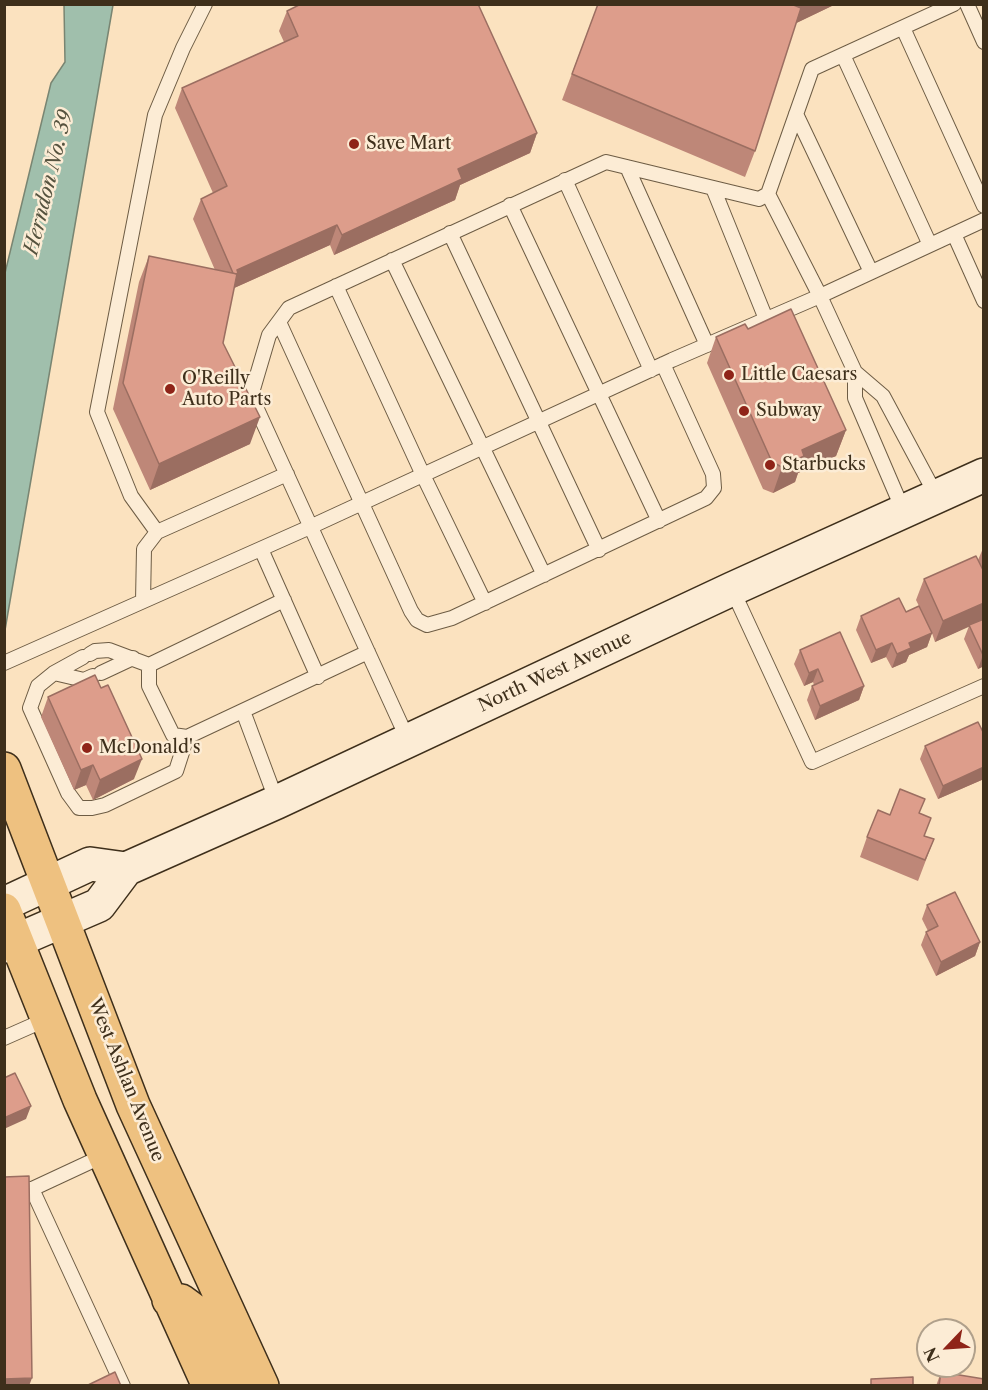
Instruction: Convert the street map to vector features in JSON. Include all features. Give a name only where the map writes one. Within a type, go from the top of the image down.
[{"type":"main road","name":"North West Avenue","points":[[10,943],[99,905],[126,869],[277,802],[732,589],[984,475]]},
{"type":"main road","name":"West Ashlan Avenue","points":[[4,769],[133,1105],[262,1386]]},
{"type":"main road","points":[[4,904],[90,864],[126,869]]},
{"type":"main road","points":[[4,910],[10,943],[47,1019],[169,1300],[209,1386]]},
{"type":"main road","points":[[169,1300],[181,1301],[200,1315],[236,1386]]},
{"type":"lane","points":[[157,532],[131,496],[96,412],[155,115],[183,48],[206,4]]},
{"type":"lane","points":[[408,740],[251,396],[269,335],[289,308],[606,162],[759,199],[768,194],[812,69],[954,4]]},
{"type":"lane","points":[[967,4],[984,42]]},
{"type":"lane","points":[[903,28],[984,206]]},
{"type":"lane","points":[[843,55],[930,245]]},
{"type":"lane","points":[[796,114],[871,272]]},
{"type":"lane","points":[[627,167],[707,345]]},
{"type":"lane","points":[[279,322],[417,620],[427,625],[438,623],[485,603],[706,498],[714,488],[713,474],[706,457],[657,367],[565,180]]},
{"type":"lane","points":[[713,188],[766,320]]},
{"type":"lane","points":[[768,194],[820,296],[855,372],[855,398],[903,510]]},
{"type":"lane","points":[[510,205],[659,521]]},
{"type":"lane","points":[[4,663],[362,504],[657,367],[820,296],[984,220]]},
{"type":"lane","points":[[450,233],[599,550]]},
{"type":"lane","points":[[954,234],[984,301]]},
{"type":"lane","points":[[392,260],[544,575]]},
{"type":"lane","points":[[336,286],[485,603]]},
{"type":"lane","points":[[855,372],[884,396],[936,495]]},
{"type":"lane","points":[[143,602],[144,549],[157,532],[287,474]]},
{"type":"lane","points":[[261,549],[318,676]]},
{"type":"lane","points":[[732,589],[812,762],[984,686]]},
{"type":"lane","points":[[187,737],[176,771],[105,805],[79,808],[68,793],[30,708],[38,686],[54,673],[95,651],[109,650],[149,665],[284,600]]},
{"type":"lane","points":[[149,665],[148,686],[173,735],[187,737],[368,652]]},
{"type":"lane","points":[[54,673],[84,680],[133,658]]},
{"type":"lane","points":[[243,711],[277,802]]},
{"type":"lane","points":[[4,1038],[47,1019]]},
{"type":"lane","points":[[4,1189],[32,1189],[105,1155]]},
{"type":"lane","points":[[32,1189],[123,1386]]},
{"type":"water","name":"Herndon No. 39","points":[[64,5],[113,5],[5,630],[5,273],[51,83],[65,62]]},
{"type":"building","points":[[301,4],[478,4],[537,133],[458,169],[462,179],[342,235],[337,225],[237,270],[236,274],[233,273],[201,199],[227,186],[182,88],[298,36],[287,11]]},
{"type":"building","points":[[598,4],[791,4],[801,8],[755,151],[572,74]]},
{"type":"building","name":"O'Reilly Auto Parts","points":[[149,256],[237,274],[223,343],[260,417],[159,464],[123,383]]},
{"type":"building","points":[[791,309],[846,430],[802,450],[804,456],[782,467],[772,462],[716,337],[745,324],[748,329]]},
{"type":"building","points":[[976,556],[984,572],[984,603],[943,621],[924,579]]},
{"type":"building","points":[[899,598],[906,612],[919,606],[932,633],[909,643],[911,648],[897,654],[892,643],[876,650],[861,616]]},
{"type":"building","points":[[984,619],[984,655],[983,655],[969,625]]},
{"type":"building","points":[[840,632],[864,686],[820,706],[812,686],[823,681],[818,669],[809,673],[800,650]]},
{"type":"building","name":"McDonald's","points":[[95,675],[101,688],[108,685],[142,759],[100,780],[93,765],[81,770],[48,697]]},
{"type":"building","points":[[978,722],[984,734],[984,767],[943,786],[925,746]]},
{"type":"building","points":[[900,789],[925,799],[919,813],[931,818],[924,836],[934,839],[925,860],[867,837],[878,810],[890,815]]},
{"type":"building","points":[[955,892],[980,942],[941,962],[926,932],[938,926],[927,905]]},
{"type":"building","points":[[15,1073],[31,1106],[4,1118],[4,1078]]},
{"type":"building","points":[[29,1176],[32,1378],[4,1379],[4,1177]]},
{"type":"building","points":[[115,1372],[121,1386],[86,1386]]},
{"type":"building","points":[[913,1377],[913,1386],[871,1386],[871,1379]]},
{"type":"building","points":[[940,1378],[984,1379],[984,1386],[939,1386]]},
{"type":"place","name":"Save Mart","points":[[354,144]]},
{"type":"place","name":"Little Caesars","points":[[729,375]]},
{"type":"place","name":"O'Reilly Auto Parts","points":[[170,389]]},
{"type":"place","name":"Subway","points":[[744,411]]},
{"type":"place","name":"Starbucks","points":[[770,465]]},
{"type":"place","name":"McDonald's","points":[[87,748]]}]
